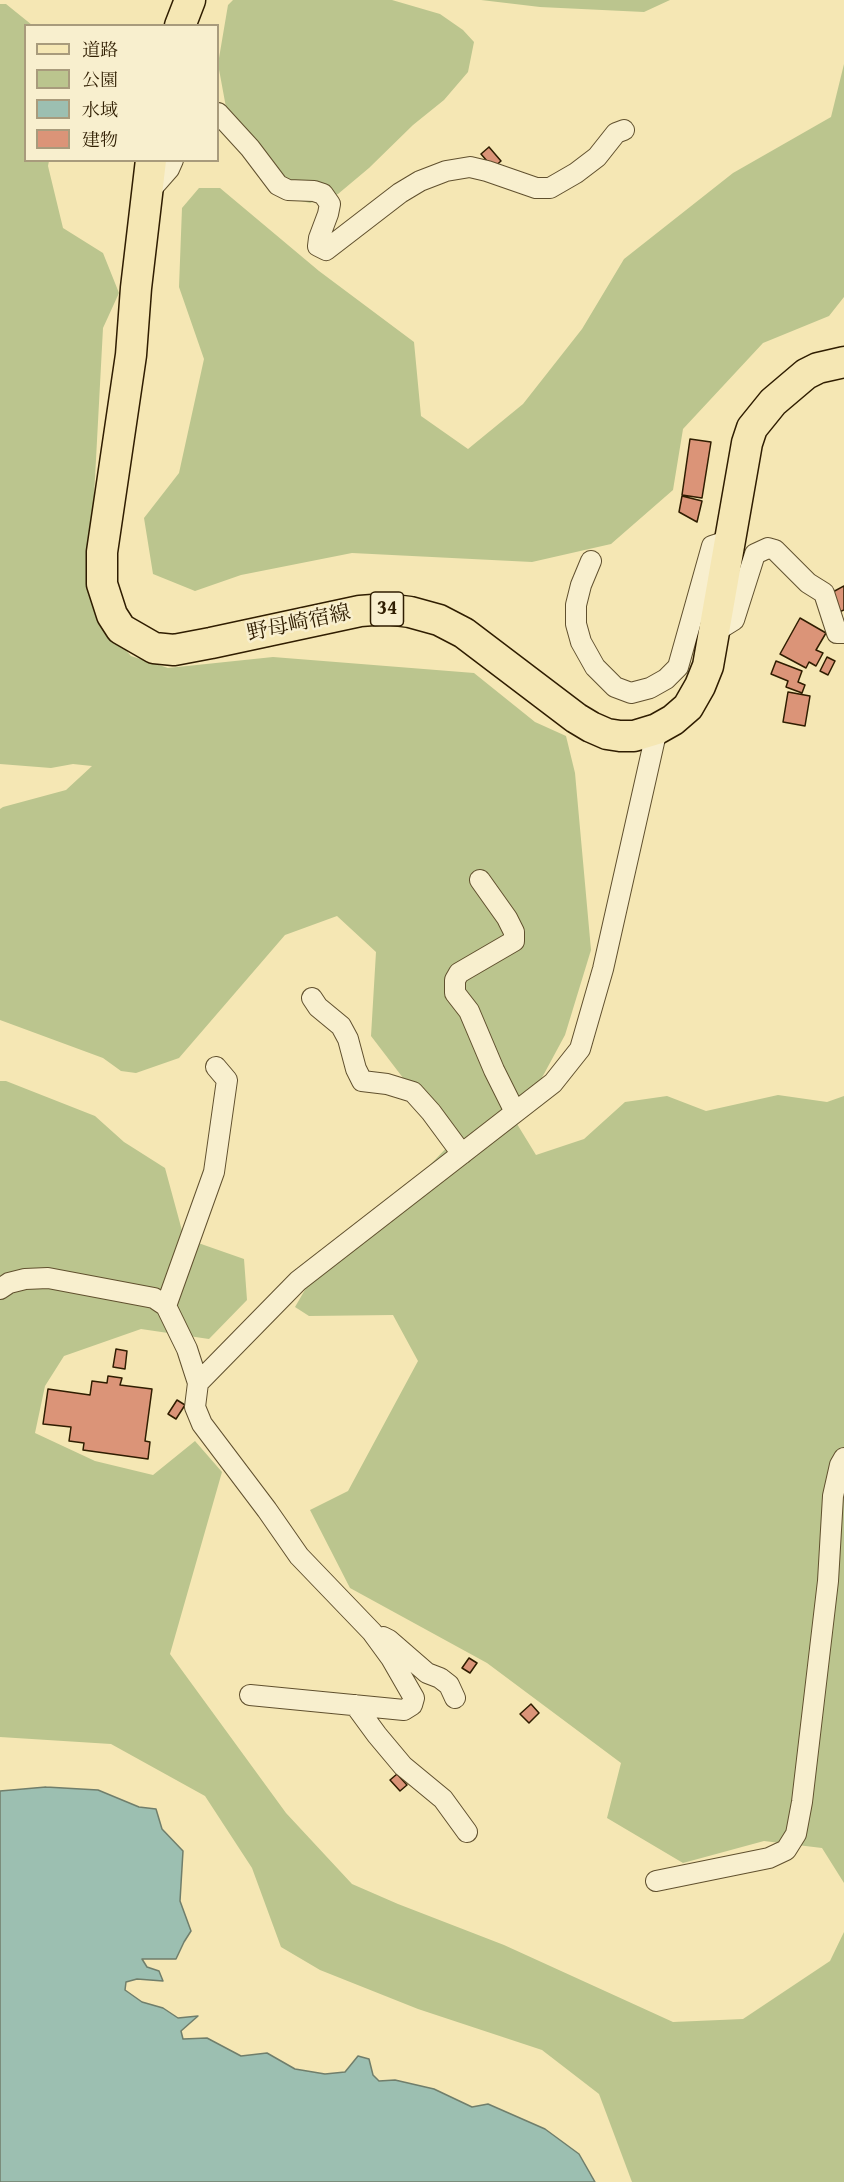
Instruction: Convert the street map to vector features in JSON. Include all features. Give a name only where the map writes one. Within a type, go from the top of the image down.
[{"type":"main road","points":[[181,24],[190,0]]},
{"type":"main road","name":"野母崎宿線","points":[[151,162],[131,355],[102,552],[102,584],[112,615],[121,629],[154,648],[174,650],[360,611],[386,609],[410,612],[439,620],[464,633],[591,727],[607,734],[620,736],[634,736],[657,729],[673,720],[688,707],[708,666],[747,442],[752,428],[773,402],[806,374],[818,368],[844,362]]},
{"type":"street","points":[[219,114],[250,148],[278,185],[288,190],[314,191],[323,194],[330,204],[318,238],[318,246],[326,250],[400,193],[420,181],[446,171],[470,167],[536,188],[550,188],[597,157],[616,133],[624,130]]},
{"type":"street","points":[[147,194],[169,169],[172,162]]},
{"type":"street","points":[[591,561],[576,605],[576,624],[581,642],[595,667],[615,687],[631,693],[650,688],[666,680],[678,667],[712,546],[730,540]]},
{"type":"street","points":[[714,633],[734,620],[755,554],[768,548],[775,550],[808,583],[824,593],[837,633],[844,633]]},
{"type":"street","points":[[198,1383],[298,1281],[553,1083],[580,1049],[603,969],[657,729]]},
{"type":"street","points":[[480,880],[507,918],[514,932],[514,941],[459,973],[455,980],[455,993],[469,1011],[515,1112]]},
{"type":"street","points":[[312,998],[340,1026],[348,1039],[356,1069],[362,1081],[387,1084],[413,1092],[462,1154]]},
{"type":"street","points":[[166,1306],[214,1172],[227,1080],[216,1068]]},
{"type":"street","points":[[0,1289],[17,1281],[48,1278],[154,1298],[166,1306],[187,1349],[198,1383],[195,1407],[202,1424],[299,1556],[372,1632],[408,1685],[414,1698],[412,1705],[404,1710],[250,1695]]},
{"type":"street","points":[[656,1881],[768,1858],[786,1850],[796,1834],[802,1802],[828,1581],[833,1496],[840,1465],[844,1458]]},
{"type":"street","points":[[372,1632],[389,1640],[427,1673],[440,1678],[449,1685],[455,1698]]},
{"type":"street","points":[[355,1705],[376,1735],[403,1766],[443,1799],[467,1832]]},
{"type":"green space","points":[[233,0],[392,0],[440,14],[463,30],[474,42],[468,72],[444,100],[413,125],[369,168],[338,194],[310,203],[288,198],[230,129],[219,69],[228,5]]},
{"type":"green space","points":[[481,0],[670,0],[644,12],[540,7]]},
{"type":"green space","points":[[0,4],[6,4],[31,24],[24,24],[24,162],[49,162],[63,228],[103,253],[119,293],[103,328],[91,553],[101,622],[131,656],[168,668],[273,657],[474,673],[535,722],[566,736],[575,773],[591,950],[565,1035],[517,1124],[536,1155],[584,1139],[625,1102],[667,1096],[706,1111],[778,1095],[827,1102],[844,1096],[844,1883],[822,1848],[764,1841],[683,1863],[607,1818],[621,1763],[487,1663],[350,1588],[310,1510],[348,1491],[418,1361],[393,1315],[309,1316],[295,1307],[313,1276],[351,1248],[452,1142],[371,1036],[376,952],[337,916],[285,935],[179,1058],[136,1073],[121,1071],[103,1058],[0,1020],[0,809],[66,790],[92,766],[73,764],[51,768],[0,764]]},
{"type":"green space","points":[[844,64],[844,297],[829,316],[763,343],[683,429],[673,490],[611,544],[532,562],[352,553],[241,575],[195,591],[153,574],[144,518],[179,473],[204,359],[179,287],[182,208],[199,188],[220,188],[319,271],[414,342],[421,416],[468,449],[523,404],[582,329],[624,259],[733,173],[831,117]]},
{"type":"green space","points":[[0,1081],[6,1081],[95,1116],[124,1142],[165,1168],[184,1238],[244,1259],[247,1300],[209,1339],[141,1329],[64,1356],[45,1386],[35,1433],[95,1461],[153,1475],[195,1441],[222,1472],[170,1654],[286,1813],[352,1884],[504,1945],[673,2022],[743,2019],[830,1961],[844,1932],[844,2182],[632,2182],[599,2094],[542,2050],[418,2009],[320,1970],[281,1947],[252,1868],[205,1796],[111,1744],[0,1737]]},
{"type":"water","points":[[46,1787],[98,1790],[139,1807],[156,1809],[162,1829],[183,1851],[180,1901],[191,1931],[176,1959],[142,1959],[147,1967],[159,1971],[163,1981],[137,1979],[126,1982],[125,1990],[142,2002],[163,2008],[178,2018],[198,2016],[181,2031],[183,2039],[207,2038],[241,2056],[267,2053],[295,2069],[325,2074],[345,2072],[358,2056],[369,2059],[373,2075],[379,2081],[395,2080],[434,2089],[472,2107],[488,2104],[545,2129],[579,2154],[595,2182],[0,2182],[0,1791]]},
{"type":"building","points":[[489,147],[501,161],[493,168],[481,154]]},
{"type":"building","points":[[690,439],[711,442],[702,498],[682,495]]},
{"type":"building","points":[[682,496],[702,501],[697,522],[679,512]]},
{"type":"building","points":[[844,586],[844,610],[839,612],[831,593]]},
{"type":"building","points":[[800,618],[826,633],[816,650],[823,653],[816,666],[809,662],[806,668],[780,654]]},
{"type":"building","points":[[827,657],[835,661],[828,675],[820,671]]},
{"type":"building","points":[[776,661],[802,671],[798,682],[805,685],[802,693],[786,687],[788,681],[771,674]]},
{"type":"building","points":[[788,692],[810,696],[805,726],[783,722]]},
{"type":"building","points":[[116,1349],[127,1351],[125,1369],[113,1367]]},
{"type":"building","points":[[108,1376],[122,1378],[120,1385],[152,1389],[145,1441],[150,1442],[148,1459],[83,1450],[84,1443],[69,1441],[71,1427],[43,1424],[48,1389],[90,1395],[92,1381],[107,1383]]},
{"type":"building","points":[[177,1400],[185,1405],[176,1419],[168,1414]]},
{"type":"building","points":[[469,1658],[477,1663],[470,1673],[462,1668]]},
{"type":"building","points":[[531,1704],[539,1713],[529,1723],[520,1714]]},
{"type":"building","points":[[397,1774],[407,1785],[400,1791],[390,1780]]}]
